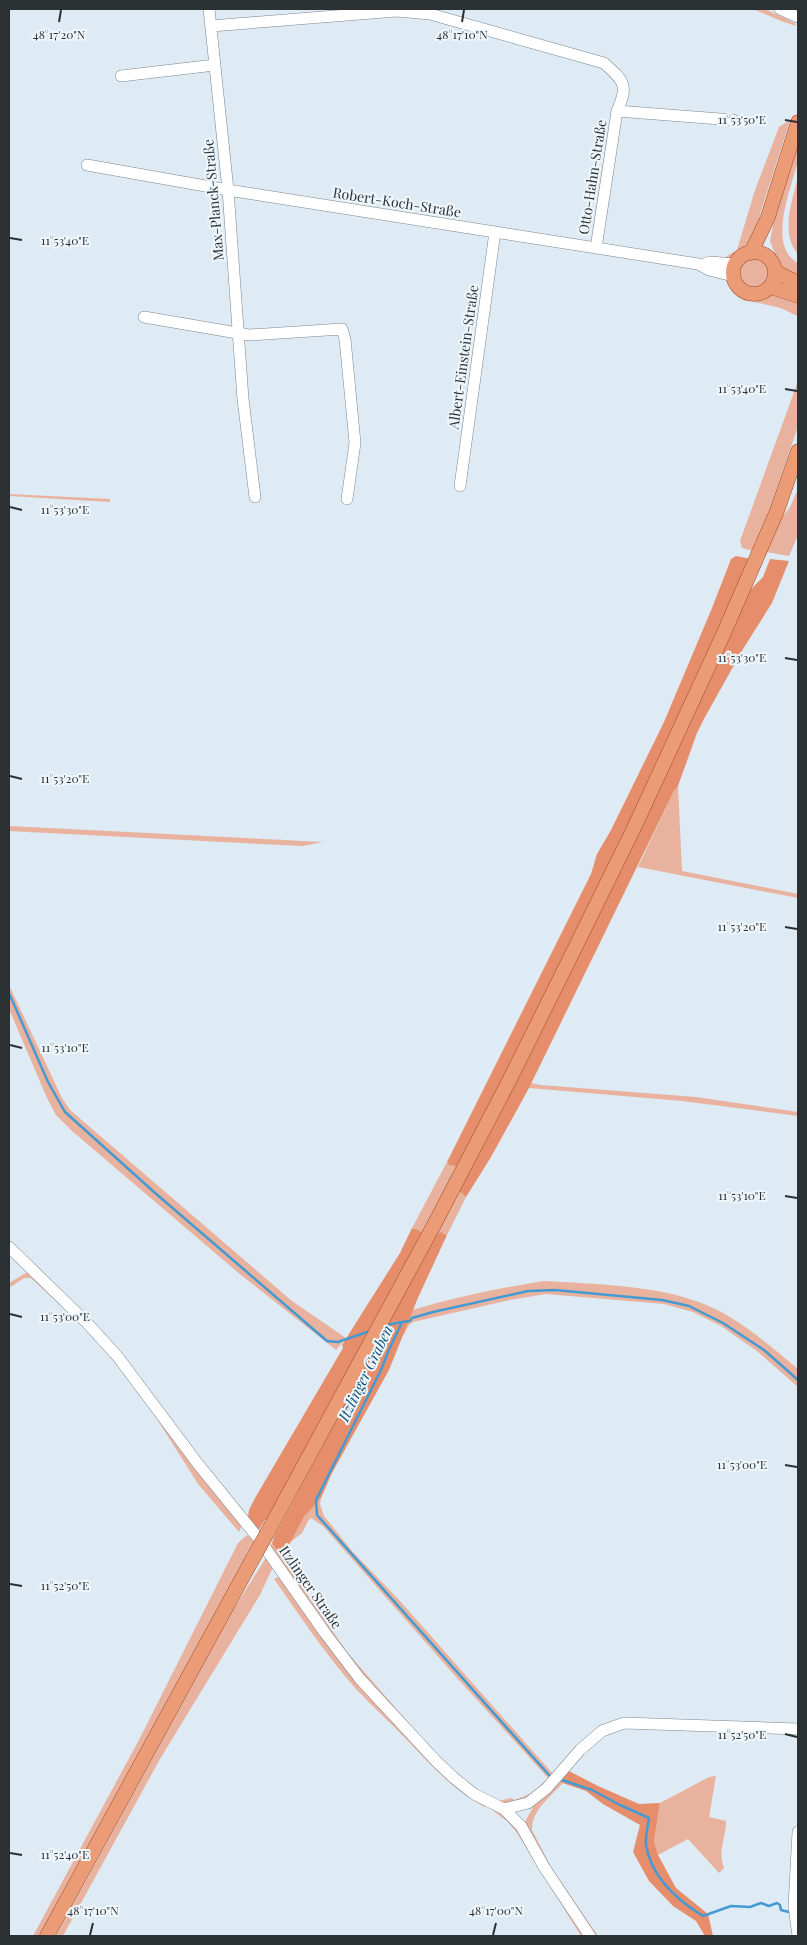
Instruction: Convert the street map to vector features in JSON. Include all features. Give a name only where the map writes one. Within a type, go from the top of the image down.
[{"type":"main road","points":[[751,253],[768,217],[798,122]]},
{"type":"main road","points":[[767,256],[768,217]]},
{"type":"main road","points":[[758,253],[767,256],[774,265],[776,272],[770,287],[765,291],[751,294],[739,288],[734,270],[743,255],[758,253]]},
{"type":"main road","points":[[776,272],[798,283]]},
{"type":"main road","points":[[770,287],[798,296]]},
{"type":"main road","points":[[777,511],[798,451]]},
{"type":"main road","points":[[47,1936],[397,1294],[510,1081],[634,828],[777,511],[798,470]]},
{"type":"street","name":"Max-Planck-Straße","points":[[209,9],[228,190],[243,399],[255,497]]},
{"type":"street","points":[[780,9],[798,17]]},
{"type":"street","name":"Otto-Hahn-Straße","points":[[211,26],[302,13],[406,11],[430,14],[604,63],[616,74],[623,84],[625,94],[617,111],[596,248]]},
{"type":"street","points":[[121,76],[215,65]]},
{"type":"street","name":"Otto-Hahn-Straße","points":[[617,111],[733,120]]},
{"type":"street","name":"Robert-Koch-Straße","points":[[87,165],[228,190],[702,265],[709,270],[734,270]]},
{"type":"street","name":"Albert-Einstein-Straße","points":[[460,486],[495,232]]},
{"type":"street","points":[[144,317],[249,335],[342,329],[344,332],[355,443],[347,499]]},
{"type":"street","name":"Itzlinger Straße","points":[[9,1247],[88,1324],[118,1357],[198,1464],[259,1539],[340,1653],[371,1691],[454,1778],[474,1794],[504,1810],[521,1826],[544,1867],[590,1936]]},
{"type":"street","points":[[504,1810],[528,1803],[547,1788],[580,1750],[602,1731],[624,1723],[798,1729]]},
{"type":"street","points":[[521,1826],[528,1803]]},
{"type":"street","points":[[798,1832],[794,1906],[798,1936]]},
{"type":"shaded area","points":[[753,9],[765,9],[795,23],[796,26],[781,21]]},
{"type":"shaded area","points":[[790,120],[751,243],[736,256],[724,258],[737,250],[755,190],[779,127]]},
{"type":"shaded area","points":[[798,142],[798,161],[787,200],[782,230],[784,243],[789,255],[798,263],[798,280],[780,267],[770,241],[776,208]]},
{"type":"shaded area","points":[[798,178],[798,254],[790,237],[789,217]]},
{"type":"shaded area","points":[[755,258],[766,262],[770,273],[766,284],[755,288],[744,284],[740,273],[744,262]]},
{"type":"shaded area","points":[[730,282],[740,295],[747,298],[757,298],[772,293],[798,300],[798,316],[780,308],[751,301],[738,295],[728,284]]},
{"type":"shaded area","points":[[798,381],[798,426],[766,520],[753,551],[742,548],[740,541]]},
{"type":"shaded area","points":[[798,489],[798,535],[789,556],[766,552],[780,520],[790,507]]},
{"type":"shaded area","points":[[9,494],[110,499],[110,502],[9,496]]},
{"type":"shaded area","points":[[736,556],[751,559],[611,866],[459,1167],[449,1165],[447,1162],[591,874],[597,854],[611,830],[664,722],[731,559]]},
{"type":"shaded area","points":[[770,559],[789,561],[772,603],[743,649],[705,717],[697,733],[678,786],[529,1088],[491,1157],[466,1197],[459,1191],[609,893],[681,742],[750,590],[763,577]]},
{"type":"shaded area","points":[[678,786],[682,871],[798,894],[798,898],[638,867]]},
{"type":"shaded area","points":[[9,826],[323,842],[303,846],[260,844],[9,831]]},
{"type":"shaded area","points":[[9,985],[62,1098],[70,1110],[292,1301],[346,1338],[336,1350],[241,1275],[72,1131],[56,1115],[9,1009]]},
{"type":"shaded area","points":[[531,1083],[696,1097],[798,1112],[798,1116],[682,1101],[529,1088]]},
{"type":"shaded area","points":[[447,1162],[449,1165],[459,1167],[423,1234],[419,1230],[412,1228]]},
{"type":"shaded area","points":[[459,1191],[466,1197],[447,1235],[444,1233],[435,1236]]},
{"type":"shaded area","points":[[412,1228],[419,1230],[423,1234],[267,1521],[265,1520],[259,1530],[248,1517],[255,1498],[343,1348],[342,1345],[400,1253]]},
{"type":"shaded area","points":[[441,1232],[447,1235],[417,1300],[389,1370],[332,1473],[321,1498],[304,1517],[282,1558],[272,1543],[274,1537],[435,1236]]},
{"type":"shaded area","points":[[29,1271],[106,1348],[242,1525],[239,1532],[198,1484],[145,1400],[86,1329],[31,1278],[24,1278],[9,1288],[9,1283]]},
{"type":"shaded area","points":[[544,1281],[646,1289],[704,1304],[741,1324],[798,1369],[798,1387],[757,1351],[721,1326],[693,1312],[664,1304],[546,1294],[510,1300],[413,1322],[409,1325],[397,1346],[412,1310],[478,1293]]},
{"type":"shaded area","points":[[321,1498],[320,1504],[324,1516],[353,1552],[400,1601],[553,1774],[530,1798],[505,1804],[467,1786],[449,1767],[473,1787],[499,1801],[511,1798],[515,1800],[534,1792],[548,1778],[323,1526],[311,1518],[302,1533],[290,1541],[304,1517]]},
{"type":"shaded area","points":[[247,1535],[254,1541],[246,1554],[248,1557],[42,1936],[33,1936],[141,1736],[238,1543]]},
{"type":"shaded area","points":[[272,1543],[347,1652],[418,1734],[350,1662],[270,1547]]},
{"type":"shaded area","points":[[267,1556],[273,1567],[260,1595],[160,1759],[63,1936],[56,1936],[233,1610]]},
{"type":"shaded area","points":[[278,1577],[328,1642],[487,1806],[485,1807],[463,1794],[443,1777],[356,1689],[324,1649],[274,1579]]},
{"type":"shaded area","points":[[567,1770],[639,1804],[660,1803],[654,1842],[658,1855],[676,1888],[708,1914],[713,1936],[705,1936],[696,1921],[673,1906],[649,1881],[633,1852],[640,1825],[603,1804],[586,1791],[557,1781]]},
{"type":"shaded area","points":[[716,1776],[709,1817],[726,1821],[721,1855],[724,1868],[719,1873],[688,1839],[658,1855],[654,1843],[660,1803],[709,1777]]},
{"type":"shaded area","points":[[556,1781],[563,1783],[538,1810],[532,1830],[551,1867],[598,1936],[593,1936],[549,1870],[525,1822],[534,1805]]},
{"type":"shaded area","points":[[491,1809],[502,1815],[529,1844],[587,1936],[581,1936],[517,1833],[508,1822]]},
{"type":"waterway","name":"Itzlinger Graben","points":[[9,993],[48,1082],[65,1112],[154,1192],[327,1341],[338,1342],[370,1331]]},
{"type":"waterway","points":[[402,1322],[410,1321],[412,1318],[433,1312],[528,1291],[555,1290],[662,1300],[689,1306],[723,1323],[764,1350],[798,1380]]},
{"type":"waterway","name":"Itzlinger Graben","points":[[387,1325],[402,1322],[381,1370],[316,1500],[317,1515],[549,1775]]},
{"type":"waterway","name":"Itzlinger Graben","points":[[562,1780],[592,1790],[649,1818],[646,1845],[653,1867],[675,1895],[703,1916],[731,1906],[750,1907],[761,1903],[769,1906],[777,1903],[780,1905],[781,1910],[789,1912]]}]
